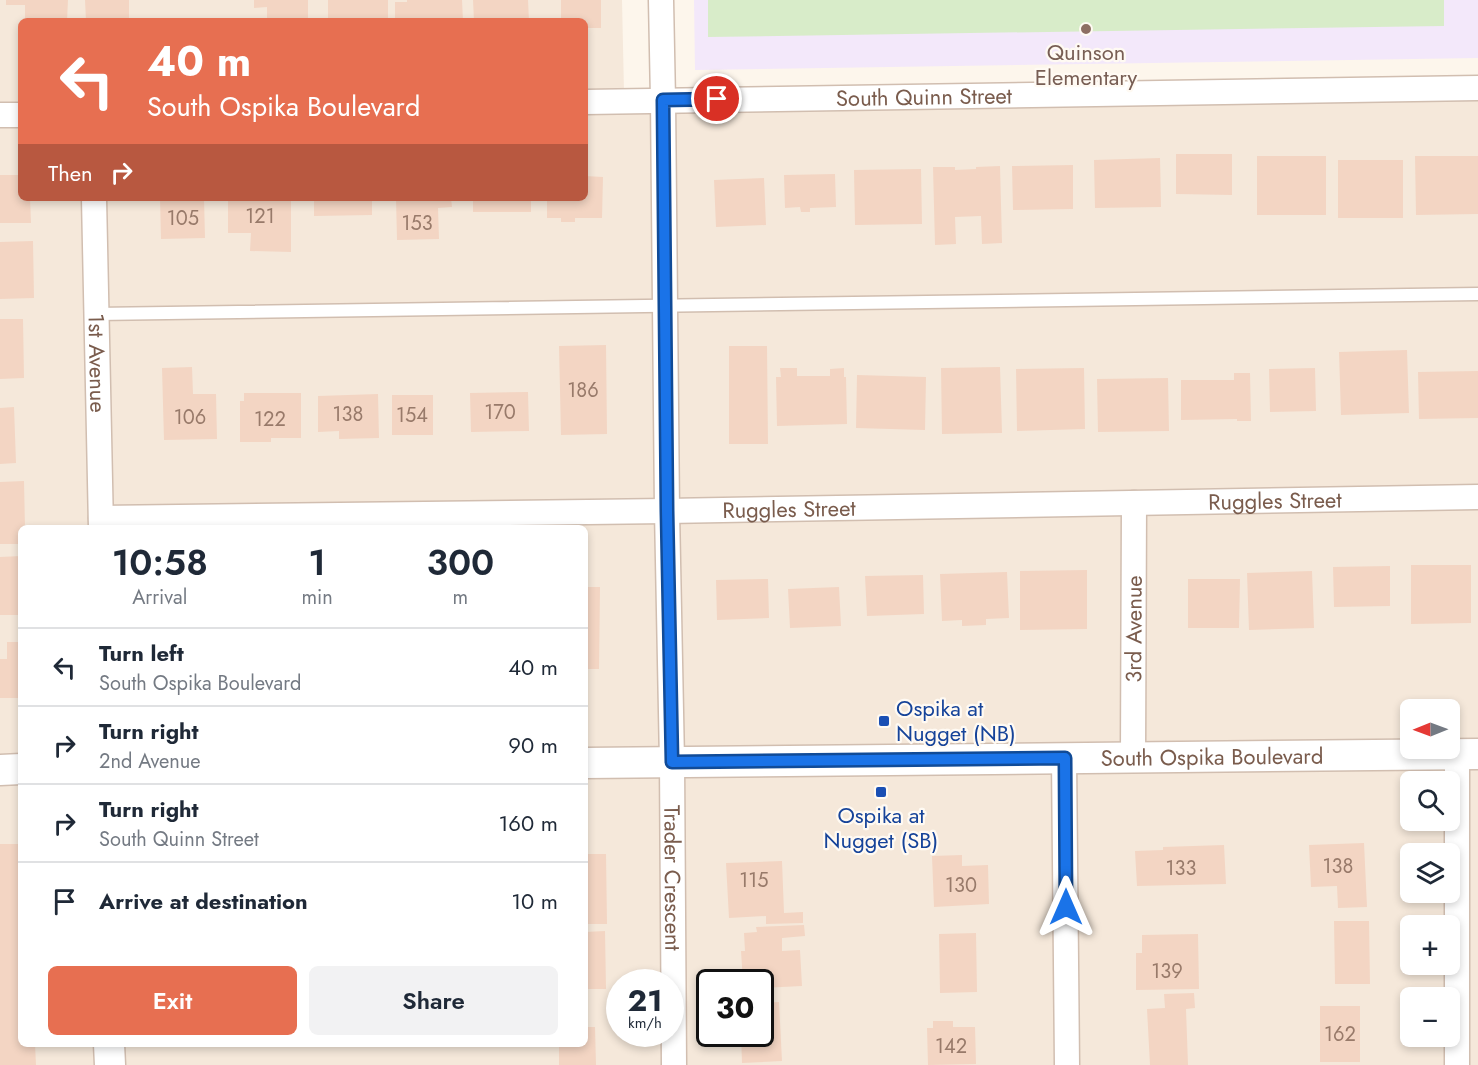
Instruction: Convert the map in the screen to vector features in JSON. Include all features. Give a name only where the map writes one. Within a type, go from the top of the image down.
[{"type":"street","name":"Trader Crescent","points":[[661,0],[674,1065]]},
{"type":"street","name":"South Quinn Street","points":[[588,102],[1478,88]]},
{"type":"street","points":[[0,115],[18,115]]},
{"type":"street","name":"1st Avenue","points":[[94,201],[101,523]]},
{"type":"street","name":"Ruggles Street","points":[[101,523],[1478,497]]},
{"type":"street","name":"3rd Avenue","points":[[1133,757],[1134,503]]},
{"type":"street","points":[[1457,1065],[1467,754]]},
{"type":"street","name":"South Ospika Boulevard","points":[[588,763],[1467,754]]},
{"type":"street","points":[[1065,758],[1067,1065]]},
{"type":"street","points":[[0,770],[18,769]]},
{"type":"street","points":[[109,1047],[110,1065]]},
{"type":"lane","points":[[96,314],[1478,294]]},
{"type":"shaded area","points":[[0,0],[622,0],[624,92],[1478,83],[1478,1065],[0,1065]]},
{"type":"shaded area","name":"Quinson Elementary","points":[[694,0],[1478,0],[1478,58],[695,70]]},
{"type":"green space","points":[[708,0],[1444,0],[1444,26],[708,37]]},
{"type":"building","points":[[6,0],[68,0],[67,18],[25,18],[25,5],[6,5]]},
{"type":"building","points":[[85,0],[129,0],[129,18],[86,18]]},
{"type":"building","points":[[254,0],[308,0],[308,18],[267,18],[267,7],[254,8]]},
{"type":"building","points":[[328,0],[388,0],[388,18],[328,18]]},
{"type":"building","points":[[407,0],[462,0],[463,18],[395,18],[395,2],[407,2]]},
{"type":"building","points":[[473,0],[528,0],[529,18],[474,18]]},
{"type":"building","points":[[561,0],[601,0],[601,28],[588,28],[588,18],[561,18]]},
{"type":"building","points":[[1176,154],[1232,154],[1232,195],[1176,194]]},
{"type":"building","points":[[1257,156],[1326,156],[1326,215],[1257,215]]},
{"type":"building","points":[[1415,156],[1478,156],[1478,214],[1416,215]]},
{"type":"building","points":[[1160,158],[1161,207],[1095,208],[1094,160]]},
{"type":"building","points":[[1338,160],[1403,160],[1403,218],[1338,218]]},
{"type":"building","points":[[1073,165],[1073,209],[1013,210],[1012,166]]},
{"type":"building","points":[[1000,166],[1002,243],[982,244],[981,216],[955,217],[956,244],[935,245],[933,167],[955,167],[955,170]]},
{"type":"building","points":[[921,169],[922,224],[855,225],[854,170]]},
{"type":"building","points":[[835,174],[836,207],[810,208],[810,212],[801,212],[800,207],[785,208],[784,175]]},
{"type":"building","points":[[0,175],[18,175],[18,201],[30,201],[31,223],[0,223]]},
{"type":"building","points":[[588,176],[603,177],[602,218],[575,218],[575,222],[561,222],[561,218],[547,218],[547,201],[588,201]]},
{"type":"building","points":[[764,178],[766,225],[716,227],[714,180]]},
{"type":"building","points":[[160,201],[204,201],[205,238],[161,239]]},
{"type":"building","points":[[228,201],[291,201],[291,252],[250,251],[251,233],[228,233]]},
{"type":"building","points":[[314,201],[372,201],[372,215],[314,216]]},
{"type":"building","points":[[396,201],[451,201],[452,207],[438,208],[439,239],[397,240]]},
{"type":"building","points":[[473,201],[531,201],[531,212],[473,212]]},
{"type":"building","points":[[33,241],[34,298],[0,299],[0,242]]},
{"type":"building","points":[[0,319],[23,319],[24,378],[0,379]]},
{"type":"building","points":[[606,345],[607,434],[561,435],[559,346]]},
{"type":"building","points":[[729,346],[767,346],[768,444],[729,444]]},
{"type":"building","points":[[1407,350],[1409,413],[1341,415],[1339,352]]},
{"type":"building","points":[[192,367],[193,394],[216,394],[217,439],[164,440],[162,368]]},
{"type":"building","points":[[1000,367],[1002,433],[942,434],[941,368]]},
{"type":"building","points":[[780,368],[797,368],[797,376],[830,376],[830,369],[844,368],[847,424],[777,426],[776,377],[781,377]]},
{"type":"building","points":[[1084,368],[1085,429],[1017,431],[1016,369]]},
{"type":"building","points":[[1315,368],[1316,411],[1270,412],[1269,369]]},
{"type":"building","points":[[1478,371],[1478,418],[1419,419],[1418,372]]},
{"type":"building","points":[[1234,373],[1250,373],[1251,421],[1181,420],[1181,380],[1234,380]]},
{"type":"building","points":[[857,375],[926,377],[925,430],[856,428]]},
{"type":"building","points":[[1168,378],[1169,431],[1098,432],[1097,379]]},
{"type":"building","points":[[528,392],[529,431],[471,432],[470,393]]},
{"type":"building","points":[[244,393],[301,393],[301,438],[271,438],[271,442],[240,442],[240,401],[244,401]]},
{"type":"building","points":[[378,394],[379,438],[339,439],[339,431],[318,432],[318,396]]},
{"type":"building","points":[[392,395],[433,395],[433,435],[392,435]]},
{"type":"building","points":[[14,407],[16,463],[0,464],[0,408]]},
{"type":"building","points":[[24,481],[25,525],[18,525],[18,544],[0,544],[0,482]]},
{"type":"building","points":[[18,556],[18,615],[0,615],[0,557]]},
{"type":"building","points":[[1411,565],[1471,565],[1471,623],[1411,624]]},
{"type":"building","points":[[1390,566],[1390,606],[1334,607],[1333,567]]},
{"type":"building","points":[[1087,570],[1087,629],[1020,630],[1020,571]]},
{"type":"building","points":[[1312,571],[1314,628],[1249,630],[1247,573]]},
{"type":"building","points":[[1007,572],[1009,618],[986,619],[986,625],[962,626],[962,620],[942,621],[940,574]]},
{"type":"building","points":[[923,575],[924,614],[867,616],[865,576]]},
{"type":"building","points":[[768,579],[769,618],[717,620],[716,580]]},
{"type":"building","points":[[1188,579],[1240,579],[1239,628],[1188,628]]},
{"type":"building","points":[[588,587],[600,587],[599,669],[588,669]]},
{"type":"building","points":[[839,587],[841,626],[790,628],[788,589]]},
{"type":"building","points":[[7,642],[18,642],[18,698],[0,698],[0,659],[7,659]]},
{"type":"building","points":[[1364,843],[1367,907],[1338,908],[1337,886],[1311,887],[1309,845]]},
{"type":"building","points":[[0,844],[18,844],[18,1047],[35,1047],[36,1065],[0,1065]]},
{"type":"building","points":[[1224,845],[1226,884],[1137,886],[1135,851],[1163,850],[1163,847]]},
{"type":"building","points":[[588,854],[606,854],[607,924],[588,924]]},
{"type":"building","points":[[962,855],[962,866],[988,865],[989,904],[934,907],[932,856]]},
{"type":"building","points":[[782,861],[784,913],[803,912],[803,923],[766,924],[766,916],[729,918],[726,863]]},
{"type":"building","points":[[1334,921],[1369,921],[1370,984],[1335,984]]},
{"type":"building","points":[[804,925],[805,936],[782,938],[782,951],[800,950],[802,986],[774,987],[774,969],[742,969],[741,951],[745,951],[744,933],[757,932],[756,927]]},
{"type":"building","points":[[605,931],[606,989],[588,989],[588,932]]},
{"type":"building","points":[[976,933],[977,992],[940,993],[939,934]]},
{"type":"building","points":[[1198,934],[1199,989],[1136,990],[1136,953],[1142,953],[1142,935]]},
{"type":"building","points":[[1194,993],[1195,1008],[1186,1009],[1188,1065],[1150,1065],[1147,1009],[1165,1008],[1164,994]]},
{"type":"building","points":[[774,1002],[779,1002],[782,1061],[742,1063],[741,1047],[774,1047]]},
{"type":"building","points":[[1320,1006],[1360,1006],[1360,1062],[1320,1062]]},
{"type":"building","points":[[933,1021],[953,1021],[953,1027],[975,1027],[976,1064],[928,1065],[927,1028],[933,1028]]},
{"type":"building","points":[[588,1027],[595,1027],[596,1065],[559,1065],[559,1047],[588,1047]]},
{"type":"place","name":"Quinson Elementary","points":[[1086,29]]},
{"type":"place","name":"Ospika at Nugget (NB)","points":[[884,721]]},
{"type":"place","name":"Ospika at Nugget (SB)","points":[[881,792]]},
{"type":"route","points":[[717,99],[663,100],[672,762],[1065,758],[1066,907]]}]
